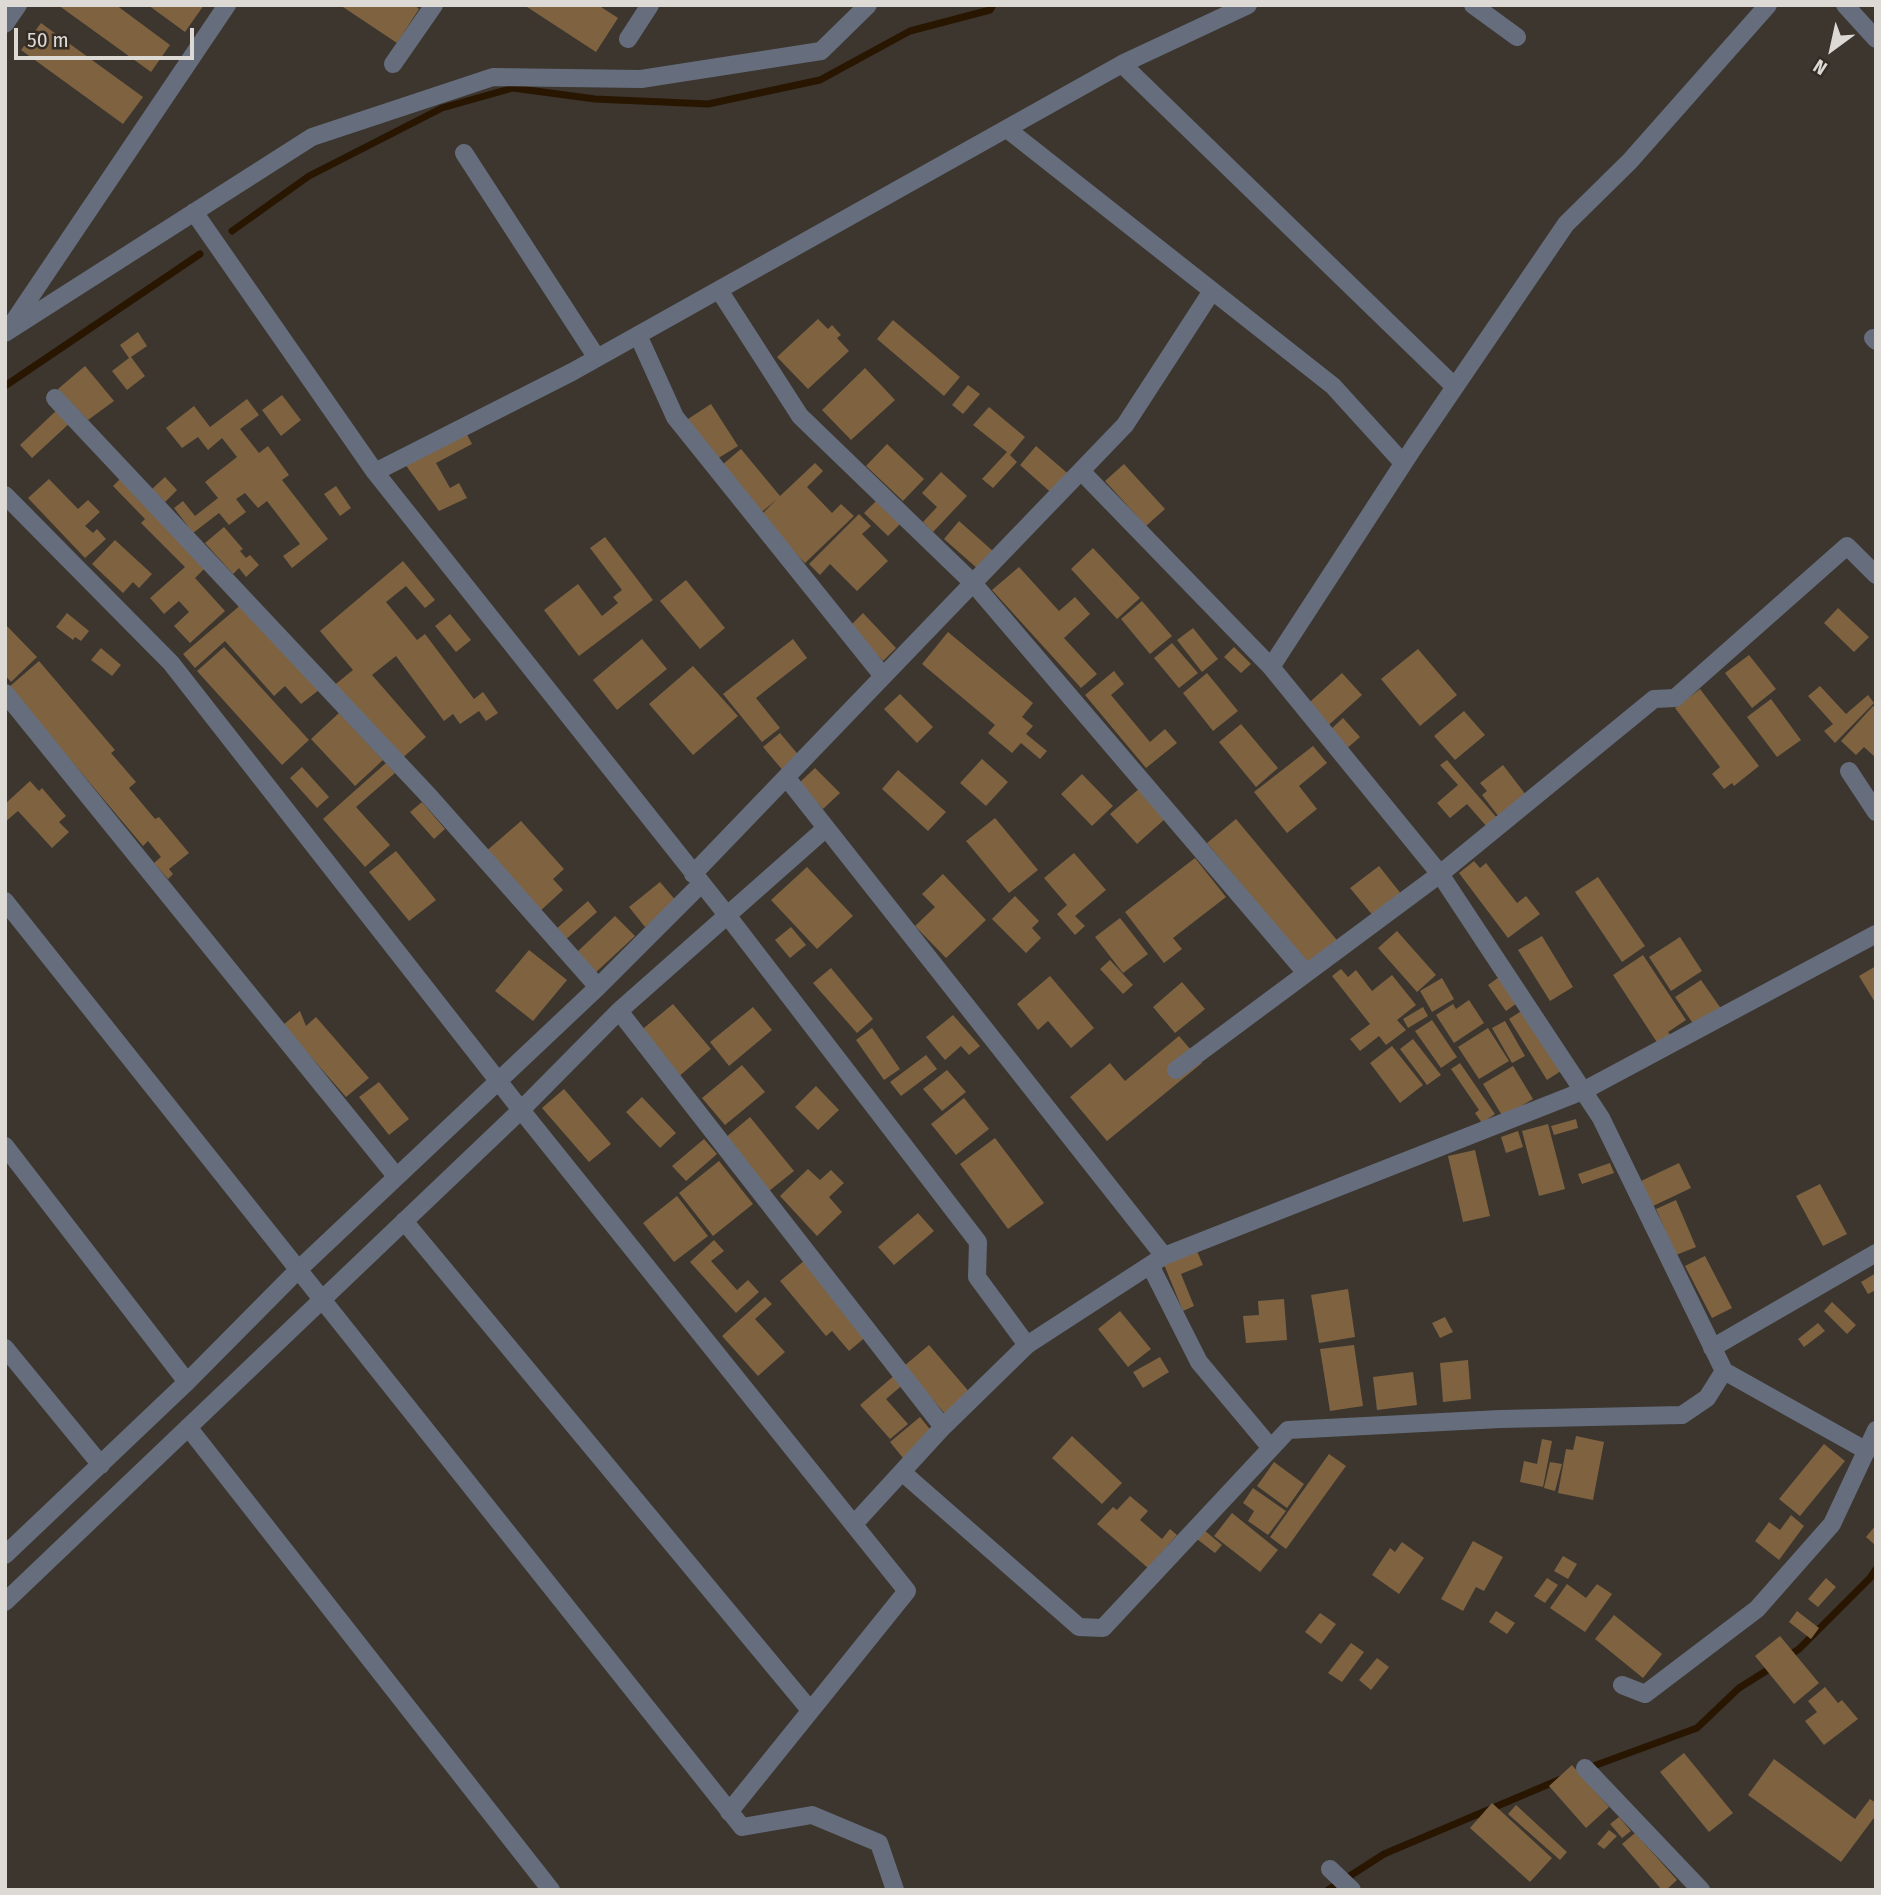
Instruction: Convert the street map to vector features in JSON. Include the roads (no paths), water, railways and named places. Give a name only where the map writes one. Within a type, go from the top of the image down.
[{"type":"street","points":[[5,24],[18,5]]},
{"type":"street","points":[[6,331],[227,5]]},
{"type":"street","points":[[393,64],[434,5]]},
{"type":"street","points":[[628,39],[650,5]]},
{"type":"street","points":[[6,331],[312,137],[493,77],[641,79],[821,51],[868,5]]},
{"type":"street","points":[[375,472],[597,358],[1122,64],[1248,5]]},
{"type":"street","points":[[1473,5],[1517,37]]},
{"type":"street","points":[[1271,667],[1404,463],[1566,224],[1630,161],[1768,5]]},
{"type":"street","points":[[1845,5],[1876,39]]},
{"type":"street","points":[[1122,64],[1455,387]]},
{"type":"street","points":[[1007,129],[1333,386],[1404,463]]},
{"type":"street","points":[[464,153],[597,358]]},
{"type":"street","points":[[194,212],[375,472],[727,915],[978,1242],[977,1277],[1027,1345]]},
{"type":"street","points":[[719,290],[800,416],[973,583],[1306,974]]},
{"type":"street","points":[[5,1555],[187,1382],[298,1270],[497,1079],[598,987],[786,777],[1125,425],[1212,291]]},
{"type":"street","points":[[638,335],[675,417],[883,676]]},
{"type":"street","points":[[55,398],[429,796],[598,987]]},
{"type":"street","points":[[1081,471],[1271,667],[1440,874],[1601,1118],[1724,1371],[1867,1451]]},
{"type":"street","points":[[5,495],[171,663],[521,1110],[907,1591],[729,1812]]},
{"type":"street","points":[[1176,1070],[1440,874],[1654,699],[1675,698],[1847,546],[1876,575]]},
{"type":"street","points":[[5,693],[396,1176]]},
{"type":"street","points":[[1849,771],[1876,812]]},
{"type":"street","points":[[786,777],[1157,1261],[1199,1362],[1272,1448]]},
{"type":"street","points":[[5,1602],[521,1110],[619,1011],[826,828]]},
{"type":"street","points":[[5,901],[742,1827],[811,1815],[879,1843],[895,1890]]},
{"type":"street","points":[[854,1524],[943,1427],[1027,1345],[1157,1261],[1583,1091],[1876,934]]},
{"type":"street","points":[[619,1011],[943,1427]]},
{"type":"street","points":[[5,1146],[187,1382]]},
{"type":"street","points":[[404,1221],[810,1710]]},
{"type":"street","points":[[1712,1348],[1876,1253]]},
{"type":"street","points":[[5,1348],[101,1465]]},
{"type":"street","points":[[902,1472],[1079,1627],[1103,1629],[1288,1430],[1500,1419],[1682,1415],[1707,1398],[1724,1371]]},
{"type":"street","points":[[188,1427],[551,1890]]},
{"type":"street","points":[[1622,1685],[1645,1694],[1757,1609],[1832,1524],[1876,1430]]},
{"type":"street","points":[[1585,1768],[1690,1886]]},
{"type":"street","points":[[1330,1869],[1352,1890]]},
{"type":"waterway","points":[[232,231],[309,176],[442,108],[513,88],[595,99],[708,104],[820,80],[910,31],[990,10],[993,5]]},
{"type":"waterway","points":[[5,386],[200,254]]},
{"type":"waterway","points":[[1787,1657],[1799,1649],[1876,1569]]},
{"type":"waterway","points":[[1588,1768],[1697,1728],[1739,1688],[1774,1666]]},
{"type":"waterway","points":[[1328,1890],[1384,1854],[1561,1779]]}]
